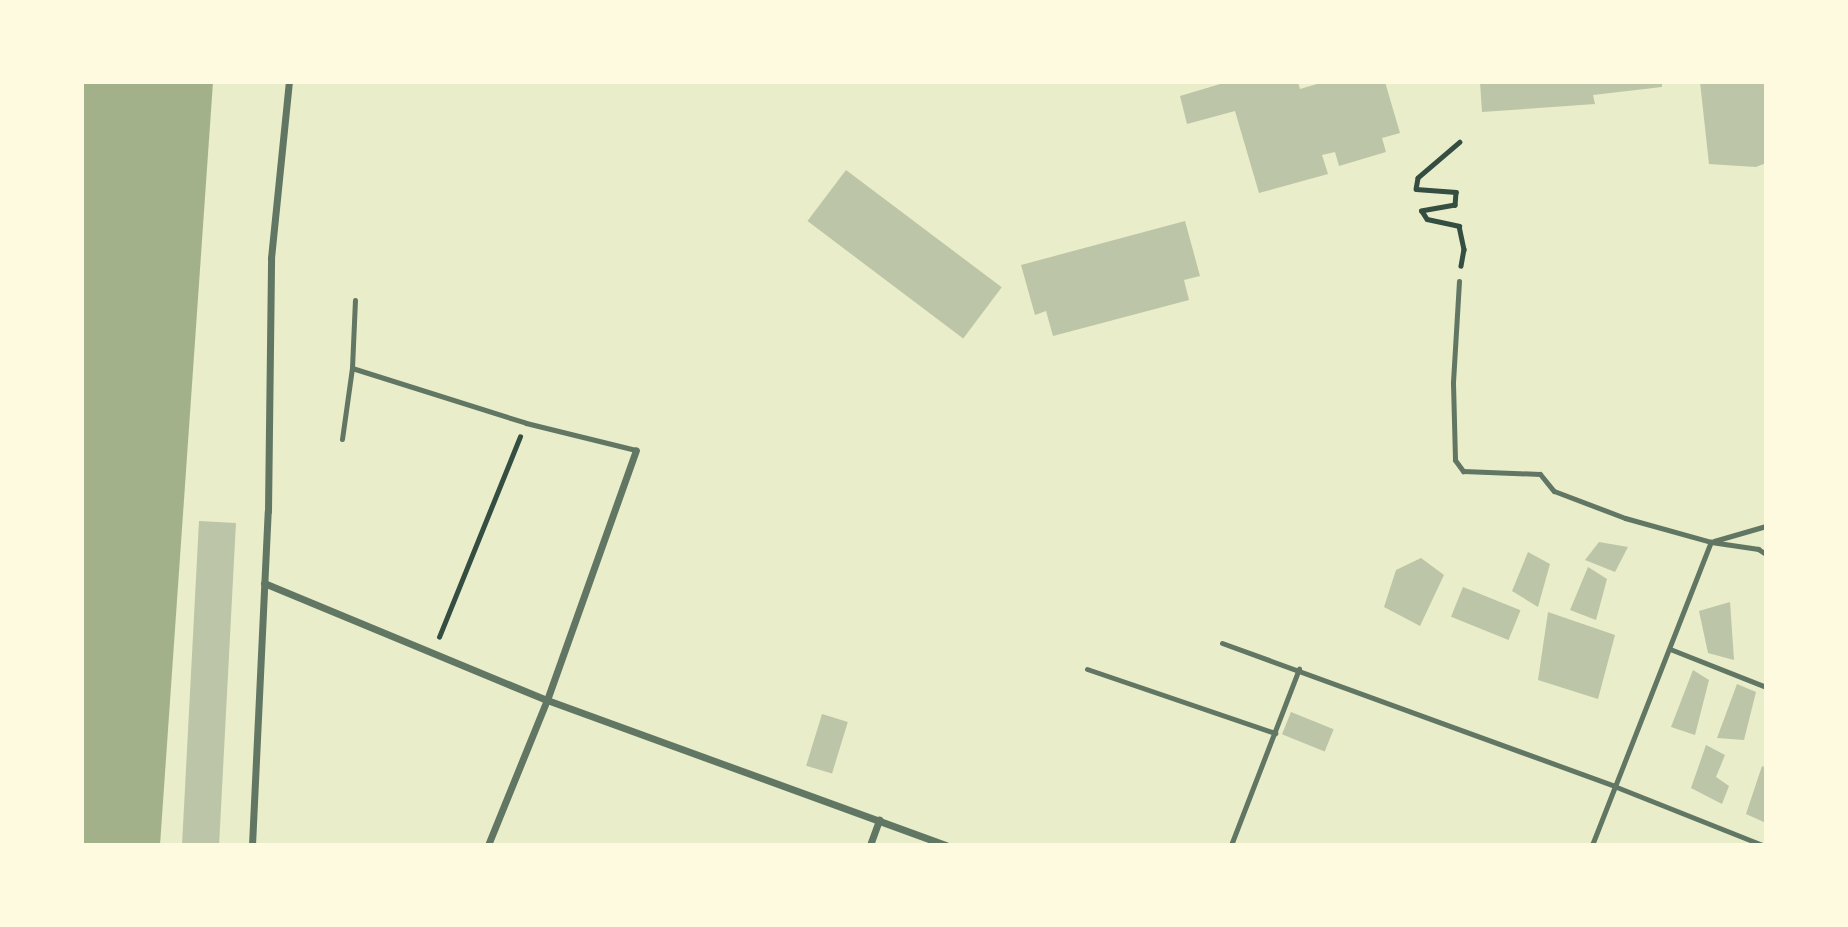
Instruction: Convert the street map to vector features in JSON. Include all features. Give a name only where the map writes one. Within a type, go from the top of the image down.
[{"type":"street","points":[[252,845],[264,583],[271,258],[289,82]]},
{"type":"street","points":[[488,845],[547,700],[636,450]]},
{"type":"street","points":[[264,583],[547,700],[946,845]]},
{"type":"street","points":[[870,845],[879,820]]},
{"type":"lane","points":[[1459,281],[1453,383],[1455,460],[1462,471],[1541,474],[1554,491],[1625,518],[1711,542],[1758,549],[1766,554]]},
{"type":"lane","points":[[342,439],[352,368],[355,300]]},
{"type":"lane","points":[[352,368],[526,423],[636,450]]},
{"type":"lane","points":[[1711,542],[1766,526]]},
{"type":"lane","points":[[1592,845],[1711,542]]},
{"type":"lane","points":[[1222,643],[1614,786],[1762,845]]},
{"type":"lane","points":[[1670,649],[1766,687]]},
{"type":"lane","points":[[1087,668],[1275,733]]},
{"type":"lane","points":[[1231,845],[1299,669]]},
{"type":"path","points":[[1459,281],[1464,249],[1459,226],[1427,219],[1422,211],[1455,205],[1457,192],[1416,189],[1418,178],[1460,142]]},
{"type":"path","points":[[432,654],[526,423]]},
{"type":"shaded area","points":[[82,82],[213,82],[160,845],[82,845]]},
{"type":"building","points":[[1227,82],[1298,82],[1300,89],[1324,82],[1385,82],[1400,133],[1382,138],[1386,152],[1339,166],[1335,152],[1322,155],[1328,174],[1259,193],[1235,111],[1187,124],[1180,96]]},
{"type":"building","points":[[1480,82],[1662,82],[1662,87],[1593,95],[1595,104],[1482,112]]},
{"type":"building","points":[[1700,82],[1766,82],[1766,163],[1756,167],[1709,164]]},
{"type":"building","points":[[846,170],[1002,287],[963,338],[807,221]]},
{"type":"building","points":[[1185,221],[1200,276],[1184,280],[1189,300],[1053,336],[1046,311],[1035,315],[1021,265]]},
{"type":"building","points":[[199,521],[236,523],[219,845],[182,845]]},
{"type":"building","points":[[1599,542],[1628,547],[1615,572],[1585,560]]},
{"type":"building","points":[[1528,552],[1550,564],[1538,607],[1512,591]]},
{"type":"building","points":[[1421,558],[1444,575],[1420,626],[1384,607],[1396,570]]},
{"type":"building","points":[[1588,567],[1607,579],[1596,620],[1570,610]]},
{"type":"building","points":[[1463,587],[1520,610],[1508,640],[1451,617]]},
{"type":"building","points":[[1730,602],[1734,660],[1708,653],[1699,611]]},
{"type":"building","points":[[1548,612],[1615,635],[1598,699],[1538,680]]},
{"type":"building","points":[[1693,670],[1709,680],[1695,735],[1671,727]]},
{"type":"building","points":[[1737,684],[1756,692],[1744,740],[1717,738]]},
{"type":"building","points":[[1291,712],[1334,729],[1325,751],[1282,734]]},
{"type":"building","points":[[822,714],[848,722],[832,774],[806,766]]},
{"type":"building","points":[[1706,745],[1725,755],[1716,777],[1729,786],[1722,804],[1691,788]]},
{"type":"building","points":[[1762,766],[1766,768],[1766,823],[1746,814]]}]
